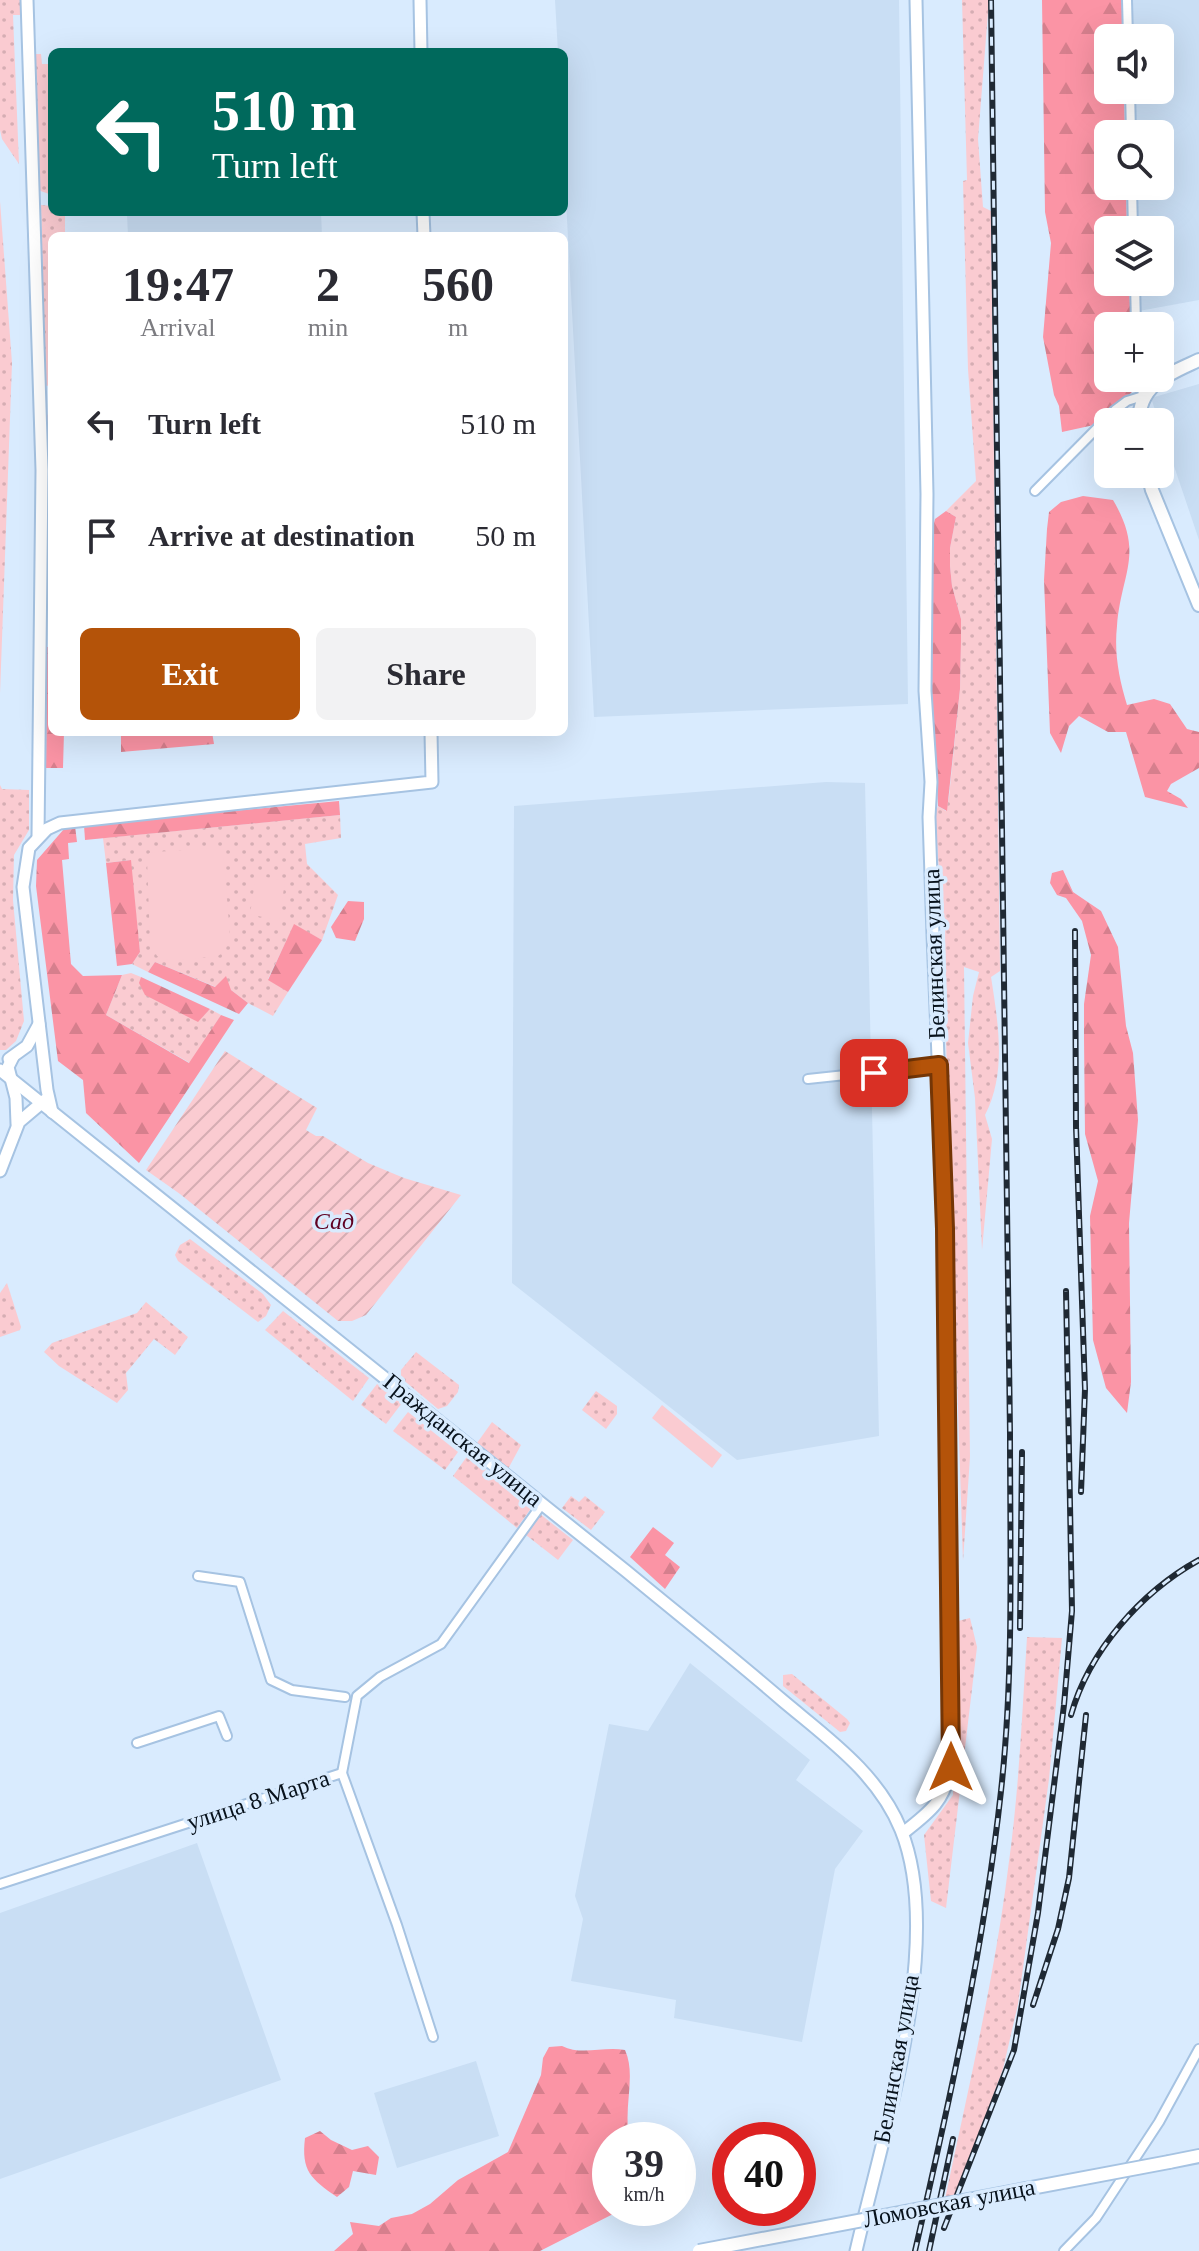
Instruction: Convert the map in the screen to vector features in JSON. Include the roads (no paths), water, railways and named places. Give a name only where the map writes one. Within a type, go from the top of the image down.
[{"type":"main road","points":[[1141,408],[1143,396],[1157,382],[1199,360]]},
{"type":"main road","points":[[1152,488],[1199,605]]},
{"type":"main road","name":"Ломовская улица","points":[[699,2251],[1199,2156]]},
{"type":"street","points":[[27,0],[42,470],[38,837]]},
{"type":"street","points":[[420,0],[421,48]]},
{"type":"street","name":"Белинская улица","points":[[856,2251],[898,2076],[910,2006],[917,1917],[903,1833],[942,1797],[951,1767],[945,1229],[930,840],[931,782],[925,691],[927,494],[916,0]]},
{"type":"street","points":[[1127,0],[1128,24]]},
{"type":"street","points":[[1035,491],[1115,410],[1127,401],[1143,396],[1143,392]]},
{"type":"street","points":[[52,1112],[23,887],[29,848],[38,837],[60,823],[432,782],[431,736]]},
{"type":"street","points":[[0,1063],[27,1046],[39,1023]]},
{"type":"street","points":[[0,1171],[16,1128],[22,1095],[5,1073],[13,1057]]},
{"type":"street","points":[[808,1079],[939,1065]]},
{"type":"street","points":[[16,1128],[25,1116],[42,1103],[47,1090]]},
{"type":"street","name":"Гражданская улица","points":[[22,1095],[42,1103],[726,1652],[847,1755],[886,1798],[903,1833]]},
{"type":"street","points":[[342,1773],[357,1696],[380,1677],[441,1644],[542,1504]]},
{"type":"street","points":[[198,1576],[240,1582],[271,1680],[292,1690],[345,1697]]},
{"type":"street","points":[[137,1743],[219,1716],[227,1736]]},
{"type":"street","name":"улица 8 Марта","points":[[0,1884],[342,1773],[397,1925],[433,2037]]},
{"type":"street","points":[[1064,2251],[1096,2218],[1159,2122],[1199,2049]]},
{"type":"railway","points":[[915,2251],[976,1965],[1001,1791],[1010,1657],[1010,1433],[991,0]]},
{"type":"railway","points":[[1075,931],[1076,1127],[1085,1389],[1081,1492]]},
{"type":"railway","points":[[944,2228],[1014,2050],[1038,1913],[1064,1705],[1072,1611],[1066,1291]]},
{"type":"railway","points":[[1020,1628],[1022,1452]]},
{"type":"railway","points":[[1071,1715],[1090,1668],[1120,1626],[1157,1589],[1199,1560]]},
{"type":"railway","points":[[1033,2005],[1058,1929],[1069,1878],[1086,1715]]},
{"type":"railway","points":[[929,2251],[953,2139]]},
{"type":"park label","name":"Сад","points":[[334,1221]]}]
